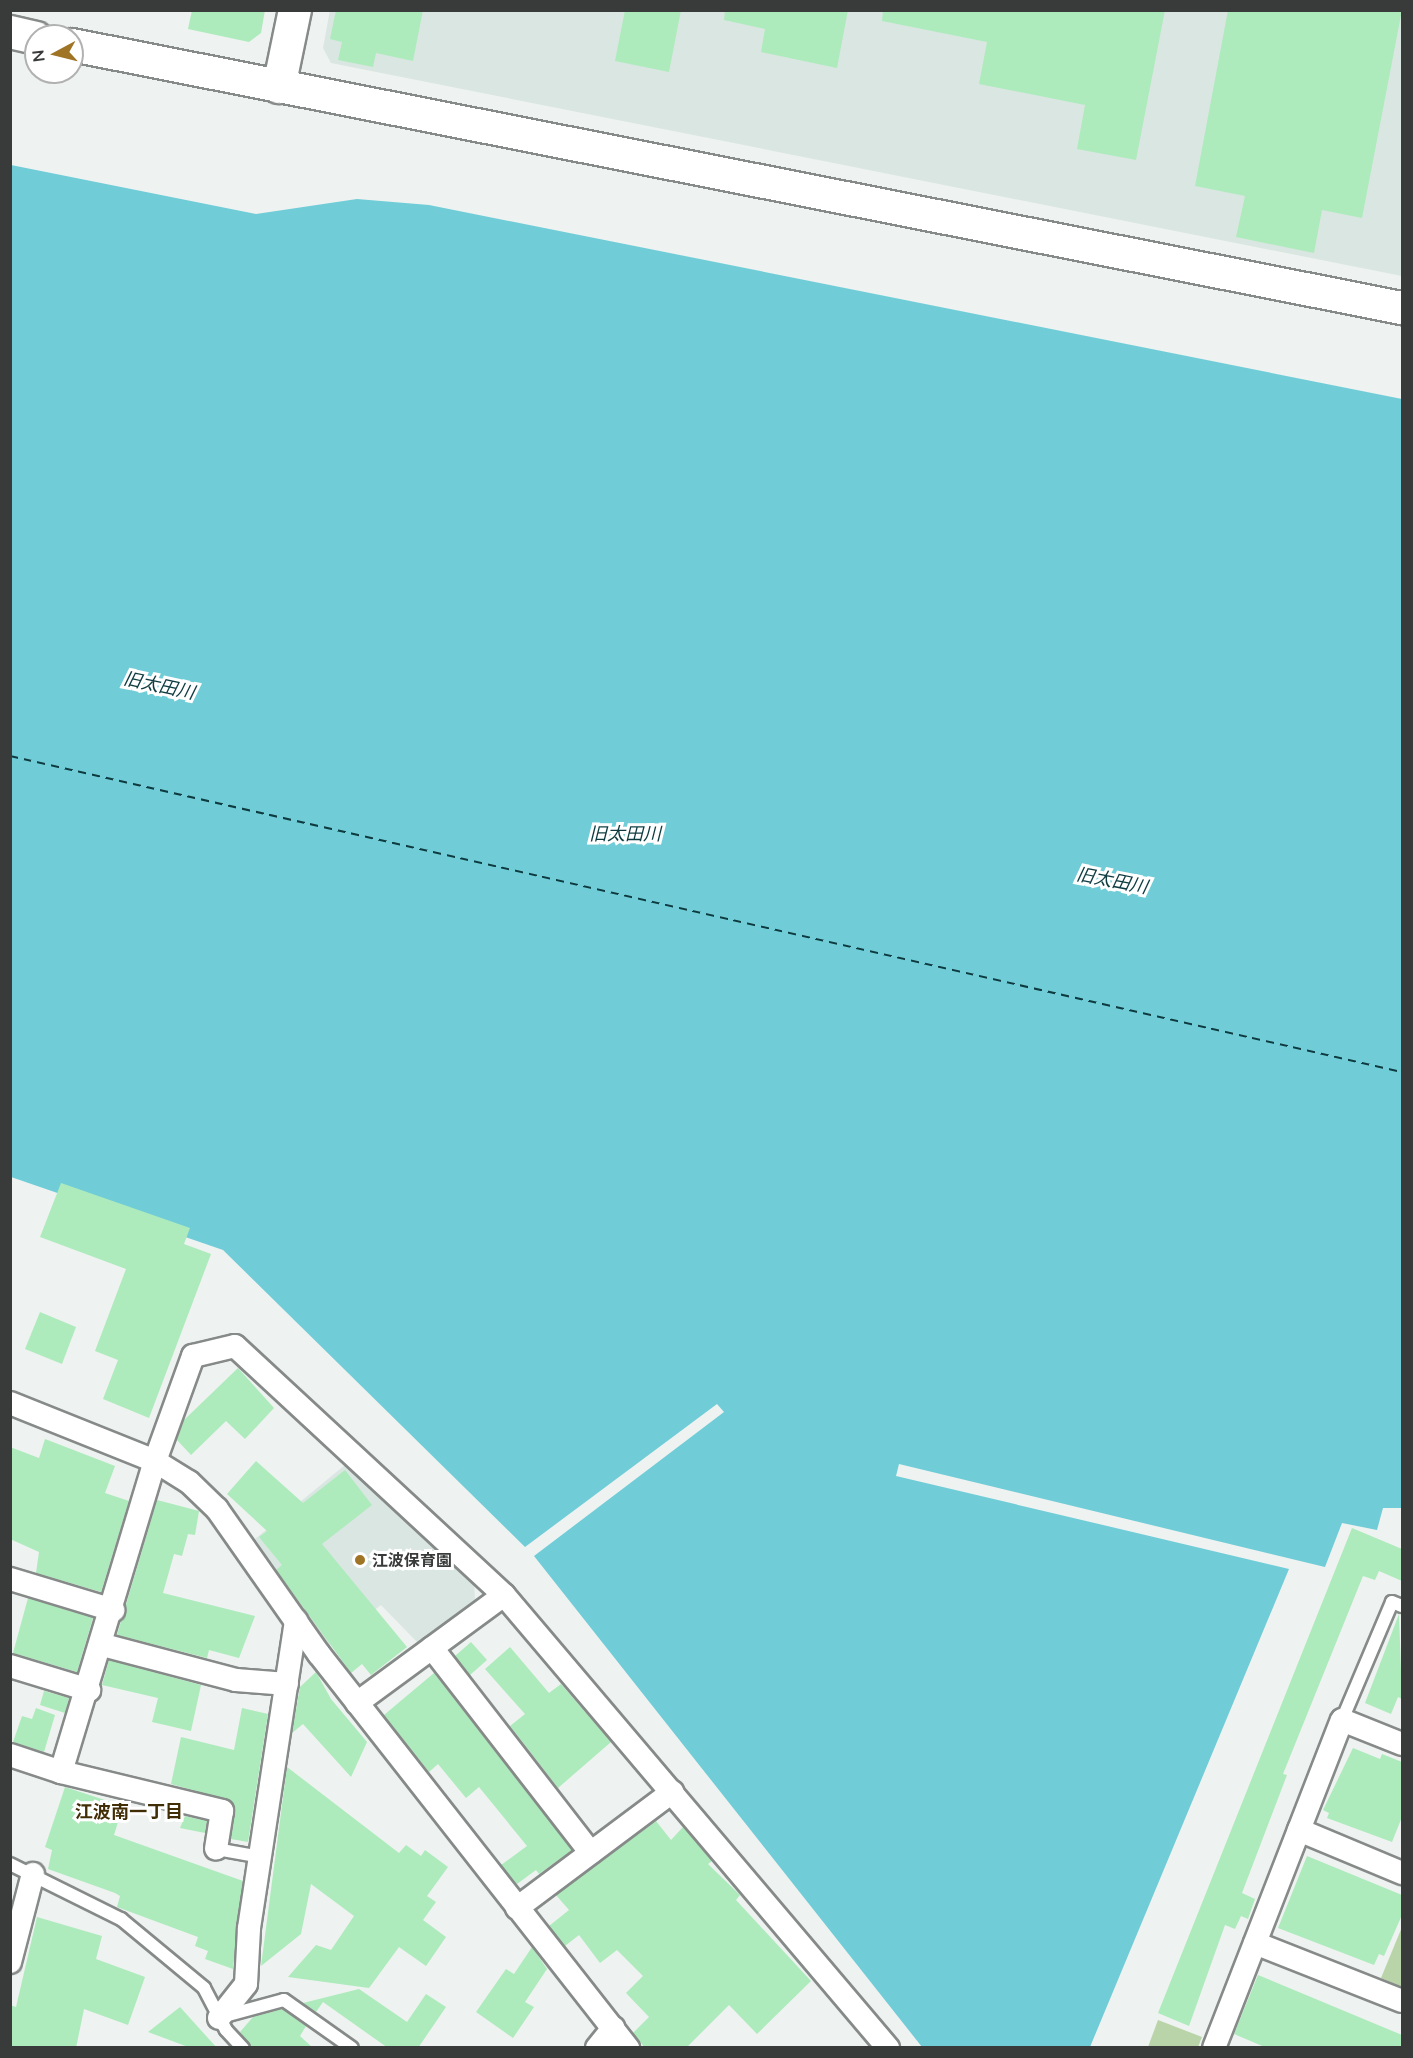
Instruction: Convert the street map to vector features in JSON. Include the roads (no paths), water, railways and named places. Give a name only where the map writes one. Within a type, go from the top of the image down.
[{"type":"street","points":[[279,87],[295,10]]},
{"type":"street","points":[[84,47],[1402,308]]},
{"type":"street","points":[[61,1772],[103,1645],[154,1461],[193,1356],[235,1346],[504,1595],[888,2048]]},
{"type":"street","points":[[10,1403],[154,1461],[189,1482],[217,1509],[357,1703],[628,2048]]},
{"type":"street","points":[[10,1579],[113,1610]]},
{"type":"street","points":[[357,1703],[504,1595]]},
{"type":"street","points":[[219,2018],[246,1984],[261,1857],[296,1621]]},
{"type":"street","points":[[103,1645],[236,1680],[287,1684]]},
{"type":"street","points":[[432,1648],[591,1853]]},
{"type":"street","points":[[10,1666],[89,1690]]},
{"type":"street","points":[[1214,2048],[1342,1720],[1402,1744]]},
{"type":"street","points":[[10,1755],[61,1772],[222,1811],[216,1849]]},
{"type":"street","points":[[518,1908],[672,1792]]},
{"type":"street","points":[[1299,1830],[1402,1873]]},
{"type":"street","points":[[10,1962],[33,1874]]},
{"type":"street","points":[[1255,1943],[1402,2001]]},
{"type":"street","points":[[597,2048],[613,2028]]},
{"type":"lane","points":[[1342,1720],[1392,1602],[1402,1606]]},
{"type":"lane","points":[[216,1849],[261,1857]]},
{"type":"lane","points":[[10,1864],[121,1919],[204,1988],[219,2018],[243,2048]]},
{"type":"lane","points":[[219,2018],[284,2000],[352,2048]]},
{"type":"water","name":"旧太田川","points":[[11,165],[256,214],[357,199],[429,205],[1402,399],[1402,1508],[1383,1508],[1377,1530],[1342,1523],[1325,1567],[899,1464],[896,1476],[1289,1569],[1090,2047],[922,2047],[534,1556],[724,1412],[717,1404],[525,1547],[223,1250],[11,1177]]},
{"type":"place","name":"江波保育園","points":[[360,1560]]},
{"type":"district","name":"江波南一丁目","points":[[129,1812]]}]
